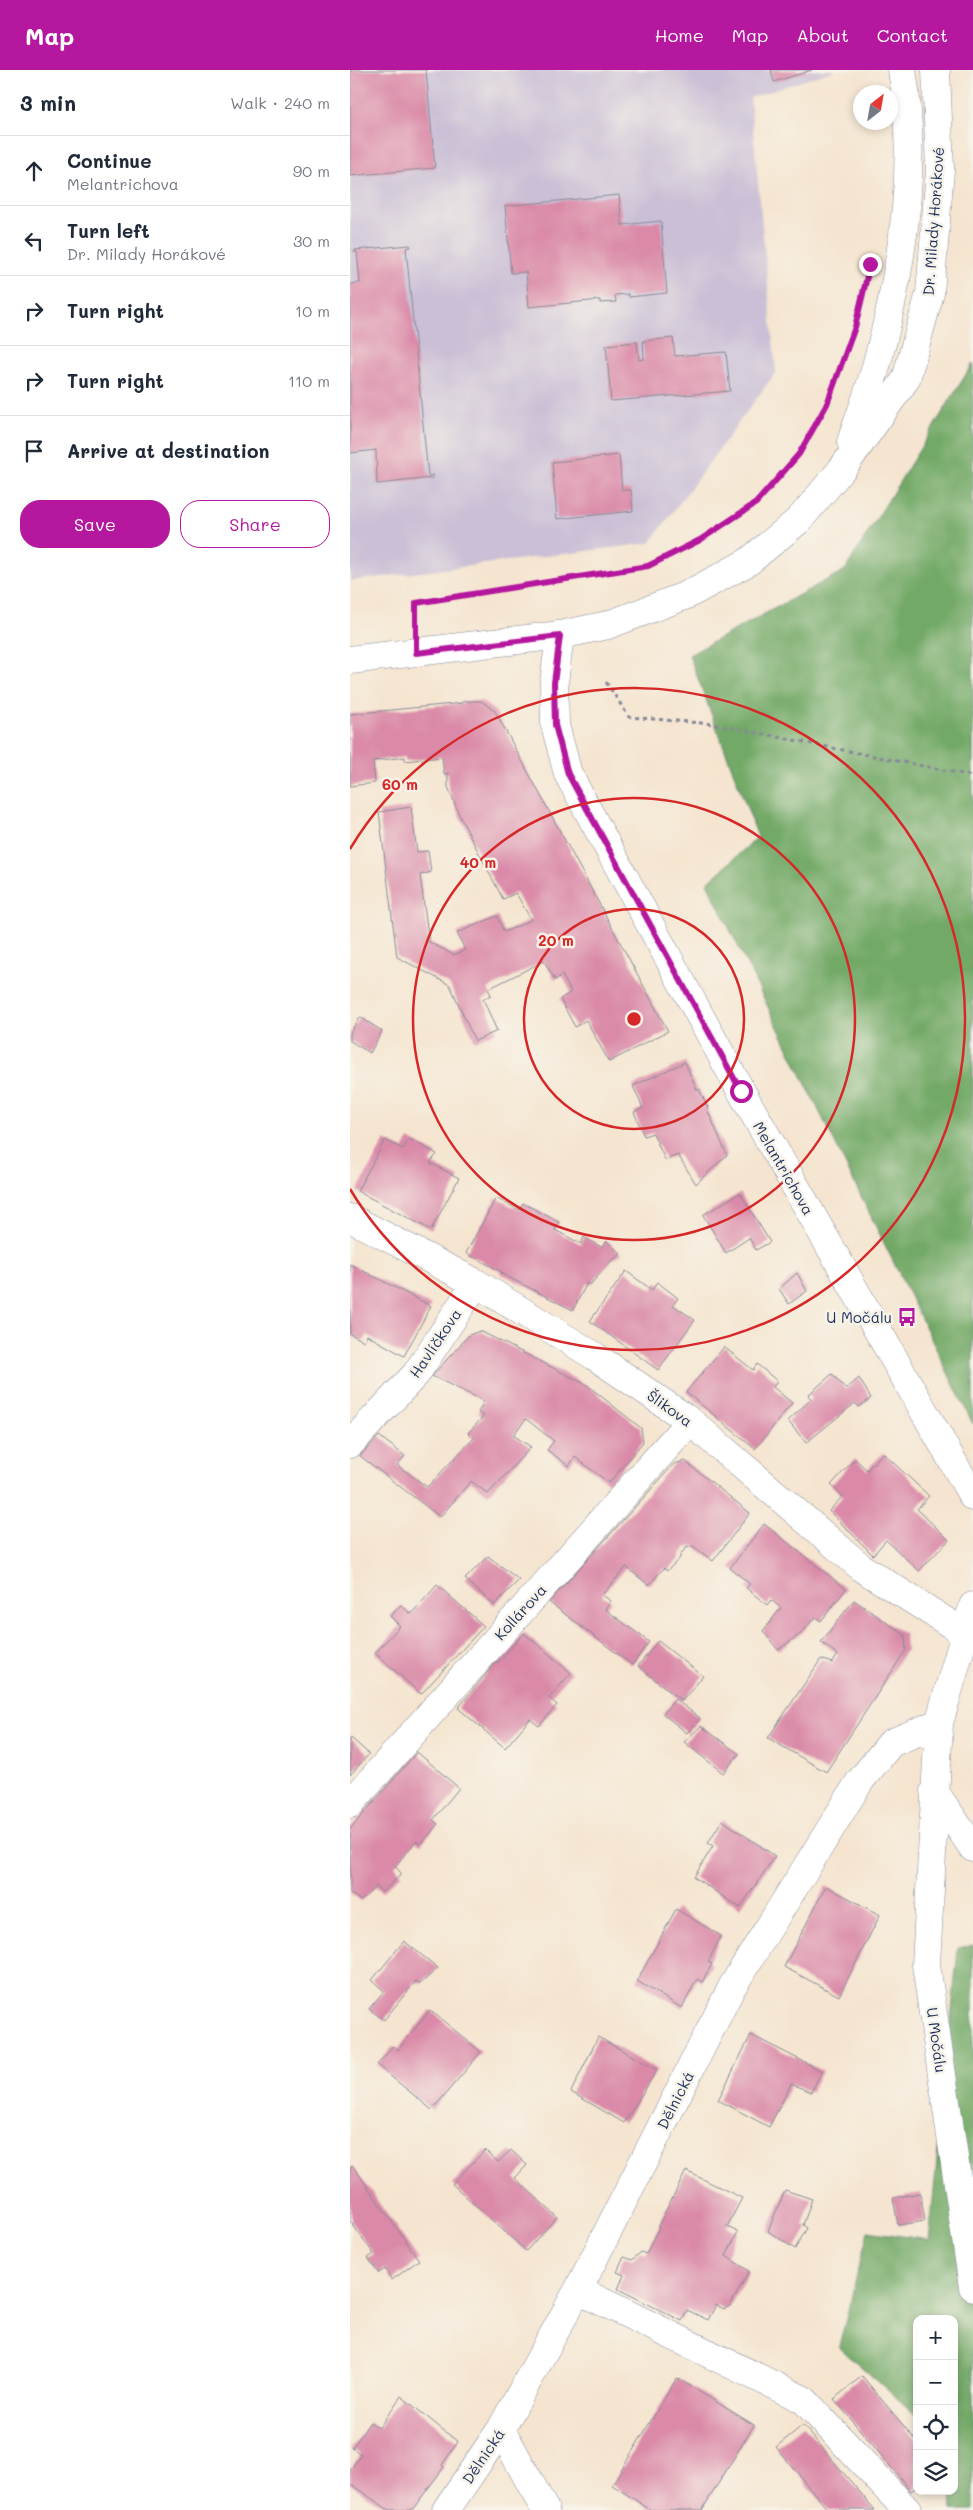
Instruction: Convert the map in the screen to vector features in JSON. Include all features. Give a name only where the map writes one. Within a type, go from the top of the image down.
[{"type":"street","name":"Dr. Milady Horákové","points":[[842,469],[878,360],[898,275],[909,168],[902,70]]},
{"type":"street","name":"Dr. Milady Horákové","points":[[350,660],[560,636],[608,625],[687,595],[748,562],[799,520],[842,469],[906,378],[930,292],[940,170],[936,70]]},
{"type":"street","name":"Melantrichova","points":[[560,636],[554,683],[555,725],[568,774],[741,1091],[973,1497]]},
{"type":"street","name":"Šlikova","points":[[350,1218],[476,1283],[596,1357],[690,1421],[862,1568],[966,1634]]},
{"type":"street","name":"Havlíčkova","points":[[350,1444],[416,1374],[476,1283]]},
{"type":"street","name":"Kollárova","points":[[350,1804],[690,1421]]},
{"type":"street","points":[[973,1606],[939,1723],[934,1791],[973,1848]]},
{"type":"street","name":"Dělnická","points":[[446,2510],[501,2429],[578,2290],[732,1987],[860,1781],[891,1743],[939,1723]]},
{"type":"street","name":"U Močálu","points":[[934,1791],[926,1965],[973,2287]]},
{"type":"street","points":[[578,2290],[804,2400],[907,2510]]},
{"type":"street","points":[[501,2429],[545,2510]]},
{"type":"path","points":[[416,653],[416,603],[648,566],[700,540],[756,503],[799,454],[830,395]]},
{"type":"path","points":[[606,682],[629,717],[714,724],[973,776]]},
{"type":"shaded area","points":[[350,70],[835,70],[750,98],[776,372],[650,543],[350,581]]},
{"type":"green space","points":[[973,363],[973,1424],[707,883],[758,837],[689,655],[845,570]]},
{"type":"green space","points":[[973,1945],[973,2510],[952,2510],[951,2495],[958,2495],[958,2315],[913,2315],[913,2412],[839,2347],[868,2231],[929,2240],[958,1948]]},
{"type":"building","points":[[350,70],[426,70],[435,168],[350,176]]},
{"type":"building","points":[[771,70],[812,70],[774,82]]},
{"type":"building","points":[[619,195],[622,225],[661,221],[667,293],[629,297],[628,294],[615,295],[616,302],[600,303],[600,300],[529,307],[526,272],[511,273],[505,206]]},
{"type":"building","points":[[410,245],[411,247],[406,248],[428,476],[433,475],[433,478],[377,484],[376,450],[350,453],[350,284],[360,283],[357,252],[354,252],[355,250]]},
{"type":"building","points":[[673,338],[675,356],[726,352],[730,391],[611,401],[606,345],[637,342],[639,360],[644,359],[643,341]]},
{"type":"building","points":[[619,455],[622,490],[631,490],[633,511],[557,519],[552,462]]},
{"type":"building","points":[[463,701],[481,701],[495,711],[668,1031],[609,1062],[586,1020],[575,1027],[560,999],[571,992],[562,975],[555,980],[544,961],[488,989],[491,995],[483,999],[497,1031],[475,1041],[450,985],[397,957],[379,812],[411,807],[417,852],[428,851],[431,872],[420,875],[429,942],[454,955],[465,950],[457,933],[497,916],[504,932],[531,920],[516,893],[503,899],[460,817],[448,787],[448,773],[444,774],[442,757],[405,761],[405,757],[373,761],[375,783],[350,786],[350,714],[463,703]]},
{"type":"building","points":[[360,1017],[382,1031],[370,1053],[350,1041],[350,1033]]},
{"type":"building","points":[[685,1062],[697,1090],[699,1089],[708,1108],[727,1155],[696,1184],[678,1155],[665,1160],[653,1133],[644,1136],[634,1112],[643,1108],[633,1086]]},
{"type":"building","points":[[409,1139],[437,1154],[430,1163],[459,1178],[431,1230],[357,1191],[385,1140],[403,1149]]},
{"type":"building","points":[[740,1193],[770,1242],[756,1250],[749,1238],[726,1253],[703,1215]]},
{"type":"building","points":[[496,1198],[519,1210],[523,1203],[559,1222],[555,1230],[581,1244],[584,1237],[601,1247],[607,1241],[621,1254],[611,1261],[590,1285],[587,1283],[573,1310],[500,1273],[502,1272],[466,1253]]},
{"type":"building","points":[[350,1264],[431,1306],[404,1356],[367,1335],[364,1341],[350,1334]]},
{"type":"building","points":[[626,1271],[652,1290],[657,1282],[678,1298],[673,1305],[695,1320],[658,1370],[590,1321]]},
{"type":"building","points":[[797,1273],[807,1291],[789,1304],[779,1289]]},
{"type":"building","points":[[480,1331],[587,1385],[641,1428],[643,1442],[609,1483],[575,1457],[569,1466],[547,1450],[554,1441],[526,1419],[513,1435],[531,1447],[488,1494],[471,1481],[440,1517],[360,1456],[379,1436],[405,1456],[397,1465],[427,1487],[474,1438],[468,1433],[484,1416],[478,1413],[484,1401],[432,1376],[469,1335]]},
{"type":"building","points":[[724,1347],[753,1370],[757,1364],[777,1381],[773,1387],[792,1403],[755,1449],[686,1392]]},
{"type":"building","points":[[832,1374],[846,1389],[859,1378],[871,1398],[859,1407],[855,1403],[806,1443],[788,1421],[811,1399],[808,1395]]},
{"type":"building","points":[[883,1453],[929,1496],[917,1509],[949,1540],[919,1571],[886,1540],[873,1555],[829,1511],[843,1496],[831,1485],[855,1459],[867,1470]]},
{"type":"building","points":[[685,1461],[750,1513],[713,1561],[693,1546],[686,1548],[680,1555],[680,1558],[667,1571],[664,1568],[649,1585],[626,1567],[602,1595],[611,1601],[605,1609],[649,1642],[632,1665],[549,1602],[674,1464]]},
{"type":"building","points":[[764,1524],[846,1589],[821,1621],[815,1617],[803,1632],[778,1650],[763,1631],[781,1608],[771,1600],[767,1605],[746,1588],[750,1584],[730,1568]]},
{"type":"building","points":[[488,1556],[519,1580],[494,1605],[465,1579]]},
{"type":"building","points":[[437,1585],[484,1626],[421,1694],[375,1653],[400,1626],[390,1616],[401,1605],[411,1614]]},
{"type":"building","points":[[854,1600],[905,1635],[906,1650],[826,1772],[768,1738],[821,1659],[832,1663],[838,1655],[821,1642]]},
{"type":"building","points":[[524,1633],[571,1673],[549,1698],[557,1705],[539,1726],[530,1719],[505,1748],[458,1708],[497,1661],[498,1663]]},
{"type":"building","points":[[658,1641],[703,1676],[682,1701],[638,1666]]},
{"type":"building","points":[[675,1699],[700,1718],[687,1733],[663,1714]]},
{"type":"building","points":[[701,1726],[739,1754],[723,1773],[684,1742]]},
{"type":"building","points":[[350,1737],[369,1754],[350,1775]]},
{"type":"building","points":[[417,1752],[459,1788],[433,1820],[438,1824],[421,1844],[416,1841],[395,1866],[402,1874],[382,1892],[376,1886],[361,1901],[350,1893],[350,1829]]},
{"type":"building","points":[[722,1820],[775,1856],[740,1908],[694,1877],[713,1846],[708,1843]]},
{"type":"building","points":[[826,1886],[880,1915],[839,1996],[784,1967]]},
{"type":"building","points":[[676,1909],[721,1936],[708,1962],[712,1964],[702,1982],[697,1979],[682,2008],[637,1981]]},
{"type":"building","points":[[404,1941],[438,1968],[420,1984],[416,1981],[384,2020],[369,2009],[384,1991],[372,1980]]},
{"type":"building","points":[[430,2010],[481,2052],[432,2110],[377,2065],[393,2046],[398,2050]]},
{"type":"building","points":[[751,2035],[822,2071],[811,2092],[791,2084],[769,2127],[718,2100]]},
{"type":"building","points":[[598,2037],[657,2070],[624,2123],[571,2092]]},
{"type":"building","points":[[485,2150],[498,2162],[511,2150],[527,2165],[515,2178],[557,2217],[526,2251],[452,2184]]},
{"type":"building","points":[[353,2166],[419,2260],[392,2280],[385,2269],[379,2273],[368,2258],[374,2254],[350,2221],[350,2168]]},
{"type":"building","points":[[686,2171],[742,2198],[727,2227],[738,2232],[726,2256],[749,2271],[730,2306],[724,2309],[716,2305],[708,2320],[687,2310],[682,2321],[618,2289],[624,2275],[617,2272],[624,2257],[632,2260],[641,2252],[646,2254]]},
{"type":"building","points":[[785,2190],[812,2199],[803,2225],[807,2228],[795,2249],[768,2231]]},
{"type":"building","points":[[920,2193],[925,2221],[898,2225],[893,2198]]},
{"type":"building","points":[[862,2376],[913,2437],[913,2490],[911,2491],[834,2399]]},
{"type":"building","points":[[677,2378],[754,2425],[702,2510],[651,2510],[612,2485]]},
{"type":"building","points":[[401,2396],[458,2442],[442,2465],[444,2467],[412,2510],[389,2510],[350,2484],[350,2471],[361,2454],[352,2448],[370,2422],[379,2428]]},
{"type":"building","points":[[803,2425],[875,2510],[828,2510],[776,2447]]},
{"type":"place","name":"U Močálu","points":[[907,1317]]},
{"type":"route","points":[[741,1091],[568,774],[555,725],[554,683],[560,636],[416,653],[416,603],[648,566],[700,540],[756,503],[799,454],[827,404],[855,327],[870,264]]}]
